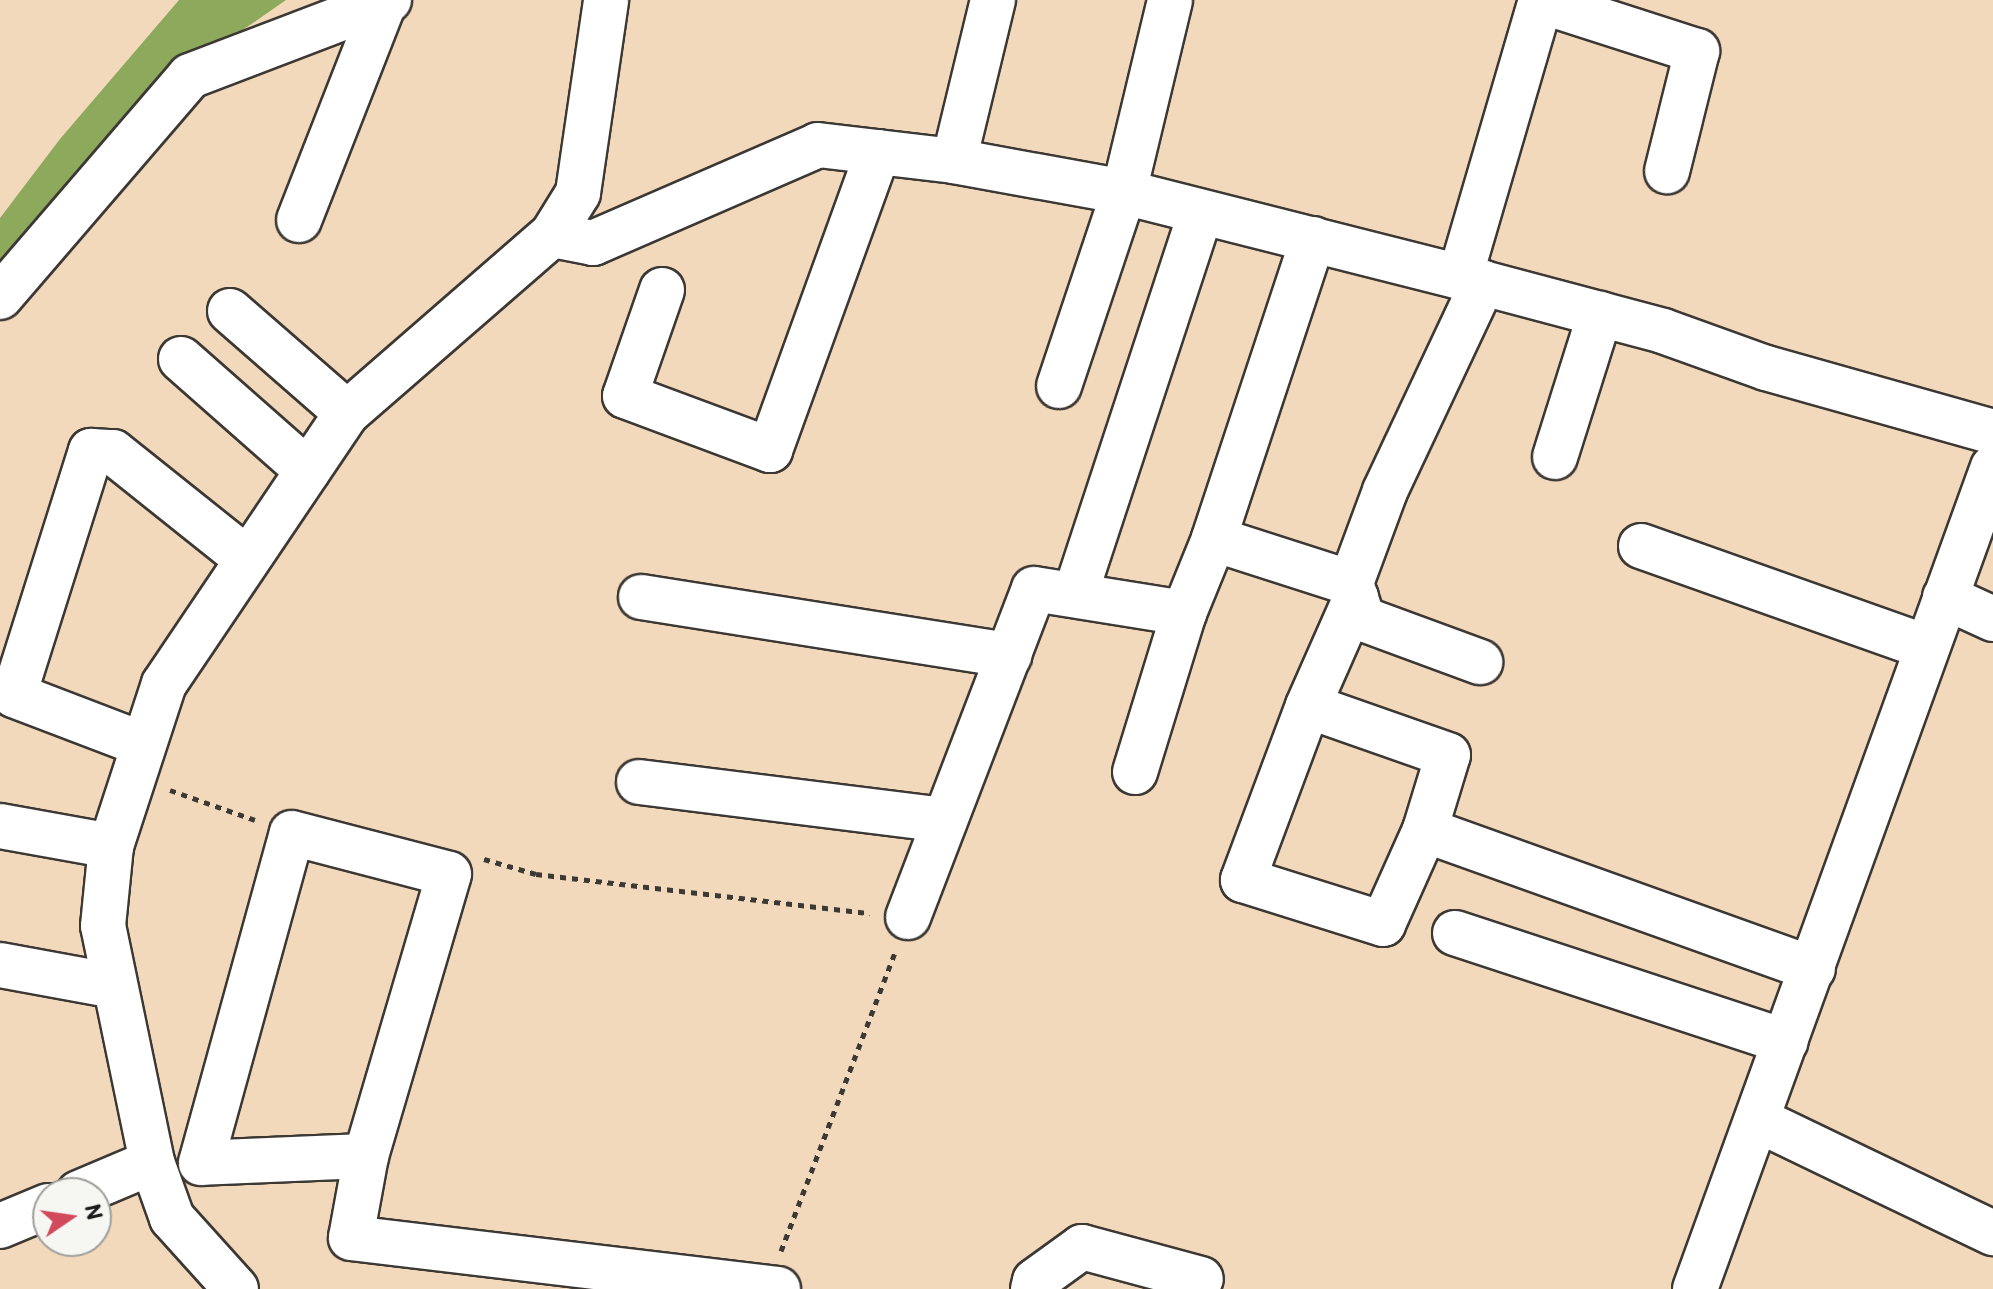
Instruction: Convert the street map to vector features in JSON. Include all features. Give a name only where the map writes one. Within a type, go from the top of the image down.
[{"type":"street","points":[[236,1289],[172,1218],[152,1162],[103,926],[111,846],[164,684],[347,413],[552,235],[578,193],[606,0]]},
{"type":"street","points":[[954,161],[993,0]]},
{"type":"street","points":[[1059,386],[1124,192],[1170,0]]},
{"type":"street","points":[[1308,706],[1448,755],[1425,830],[1383,924],[1243,880],[1308,706],[1354,590],[1385,491],[1472,280],[1541,1],[1697,51],[1667,171]]},
{"type":"street","points":[[299,220],[374,3]]},
{"type":"street","points":[[0,297],[190,76],[374,3]]},
{"type":"street","points":[[552,235],[593,243],[818,145],[954,161],[1124,192],[1472,280],[1600,314],[1766,368],[1993,432]]},
{"type":"street","points":[[662,290],[625,396],[770,450],[878,152]]},
{"type":"street","points":[[1076,592],[1201,212]]},
{"type":"street","points":[[1135,772],[1184,613],[1214,539],[1313,239]]},
{"type":"street","points":[[230,311],[347,413]]},
{"type":"street","points":[[1555,457],[1600,314]]},
{"type":"street","points":[[181,359],[308,471]]},
{"type":"street","points":[[137,760],[14,695],[91,451],[113,452],[247,559]]},
{"type":"street","points":[[1695,1289],[1993,467]]},
{"type":"street","points":[[1214,539],[1354,590]]},
{"type":"street","points":[[1641,546],[1927,647]]},
{"type":"street","points":[[908,917],[1034,589],[1076,592],[1184,613]]},
{"type":"street","points":[[1354,590],[1363,619],[1480,662]]},
{"type":"street","points":[[641,597],[1009,655]]},
{"type":"street","points":[[1945,597],[1993,619]]},
{"type":"street","points":[[639,782],[945,820]]},
{"type":"street","points":[[0,826],[111,846]]},
{"type":"street","points":[[1425,830],[1813,969]]},
{"type":"street","points":[[366,1156],[201,1163],[292,833],[449,874],[366,1156],[351,1238],[525,1276],[755,1287]]},
{"type":"street","points":[[1455,933],[1786,1042]]},
{"type":"street","points":[[0,965],[114,986]]},
{"type":"street","points":[[1758,1120],[1993,1233]]},
{"type":"street","points":[[112,1179],[152,1162]]},
{"type":"street","points":[[0,1226],[32,1213]]},
{"type":"street","points":[[1033,1289],[1035,1281],[1082,1247],[1201,1279]]},
{"type":"path","points":[[137,760],[292,833]]},
{"type":"path","points":[[449,874],[470,855],[536,874],[908,917],[755,1287]]},
{"type":"green space","points":[[179,0],[286,0],[165,84],[0,295],[0,218],[60,139]]}]
